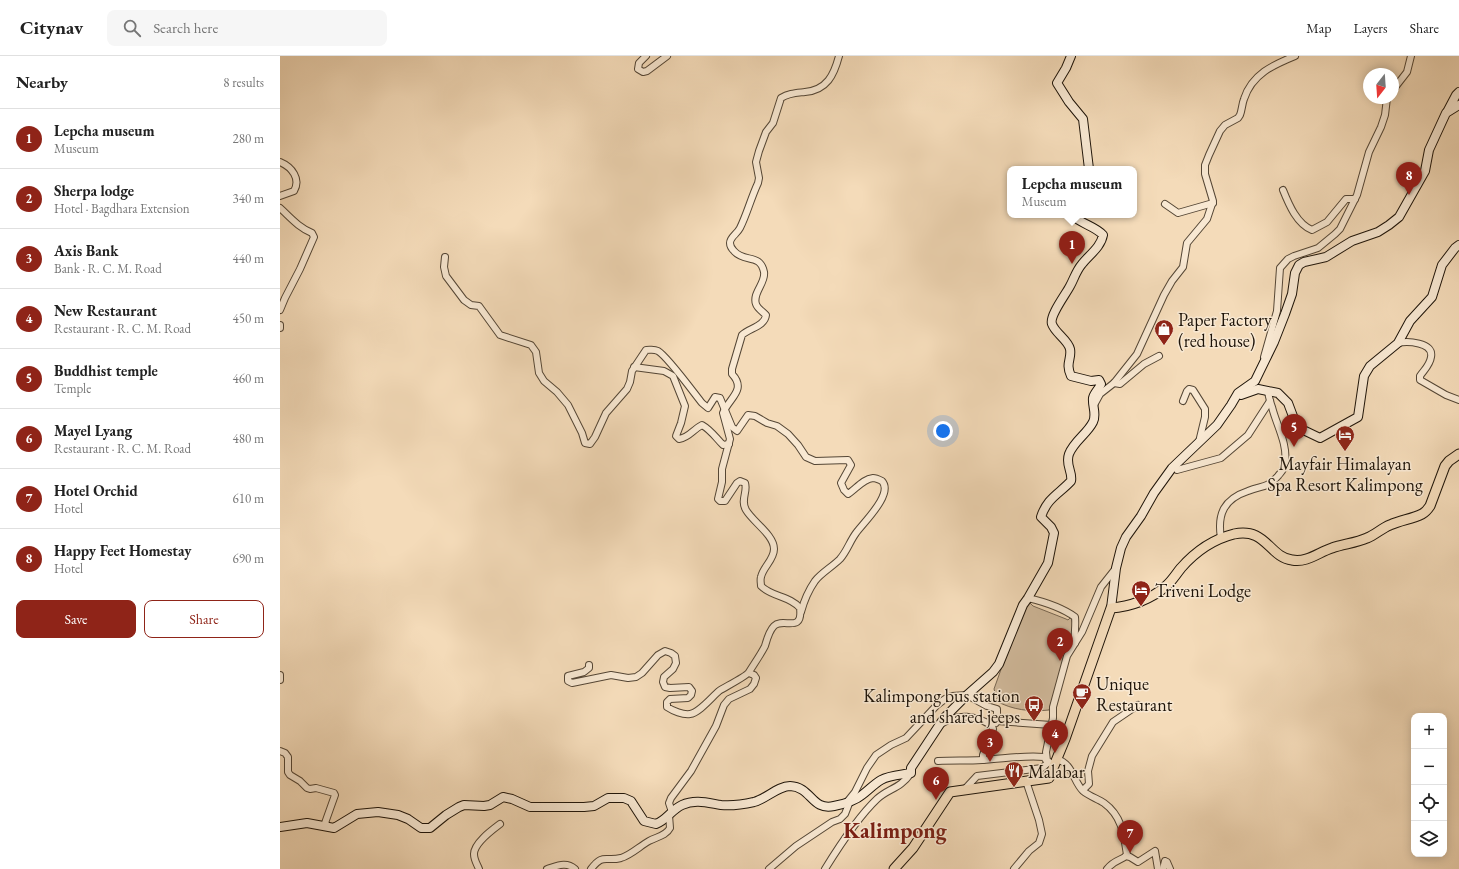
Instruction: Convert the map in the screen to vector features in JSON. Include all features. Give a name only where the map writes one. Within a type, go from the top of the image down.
[{"type":"main road","points":[[894,869],[913,848],[950,792],[1049,778],[1052,762],[1111,608],[1127,606],[1159,591],[1166,586],[1194,554],[1221,538],[1235,534],[1245,533],[1262,538],[1280,555],[1294,561],[1306,559],[1333,547],[1358,542],[1369,538],[1390,525],[1422,514],[1427,510],[1430,506],[1445,466],[1459,454]]},
{"type":"street","points":[[646,56],[639,63],[638,69],[640,72],[643,72],[667,56]]},
{"type":"street","points":[[801,612],[796,603],[765,590],[761,586],[761,576],[774,550],[773,543],[770,537],[753,520],[743,506],[746,486],[745,483],[737,483],[725,501],[720,501],[718,499],[722,482],[722,470],[730,439],[723,416],[724,409],[735,395],[738,385],[737,380],[732,374],[732,369],[742,335],[762,324],[766,315],[756,305],[755,301],[764,280],[764,274],[760,262],[755,259],[742,258],[737,255],[731,248],[730,243],[732,238],[739,230],[758,183],[759,178],[756,162],[766,132],[773,123],[781,98],[788,94],[809,92],[825,86],[834,72],[839,56]]},
{"type":"street","points":[[1071,56],[1057,83],[1069,102],[1083,119],[1088,166]]},
{"type":"street","points":[[1094,405],[1100,394],[1114,383],[1140,349],[1164,295],[1182,267],[1187,243],[1207,219],[1213,203],[1212,194],[1205,174],[1205,165],[1220,131],[1225,125],[1238,118],[1240,115],[1248,90],[1256,77],[1271,66],[1295,56]]},
{"type":"street","points":[[1399,82],[1407,72],[1411,56]]},
{"type":"street","points":[[1111,608],[1116,568],[1121,548],[1144,512],[1154,493],[1172,468],[1217,425],[1238,393],[1255,382],[1274,342],[1292,294],[1295,273],[1299,266],[1304,262],[1326,257],[1352,241],[1378,232],[1390,225],[1399,217],[1425,171],[1429,150],[1446,113],[1459,92]]},
{"type":"street","points":[[1261,370],[1277,311],[1280,268],[1288,259],[1318,248],[1340,229],[1360,188],[1369,152],[1381,127],[1385,115],[1386,104]]},
{"type":"street","points":[[1446,113],[1459,105]]},
{"type":"street","points":[[280,162],[292,169],[297,187],[294,191],[280,196]]},
{"type":"street","points":[[1283,190],[1289,206],[1306,228],[1312,230],[1327,222],[1346,200],[1355,199]]},
{"type":"street","points":[[1165,204],[1178,213],[1213,203]]},
{"type":"street","points":[[280,208],[294,222],[312,233],[314,237],[280,310]]},
{"type":"street","points":[[825,869],[860,819],[877,799],[898,787],[906,780],[911,773],[911,768],[944,718],[993,672],[999,664],[1016,619],[1048,563],[1054,533],[1051,526],[1042,517],[1044,508],[1054,494],[1071,481],[1072,477],[1068,467],[1068,455],[1073,446],[1089,429],[1094,420],[1094,396],[1101,384],[1099,380],[1091,381],[1071,376],[1067,368],[1071,350],[1052,325],[1052,320],[1056,309],[1075,275],[1083,263],[1102,242],[1103,235],[1100,232],[1076,218]]},
{"type":"street","points":[[1233,400],[1248,392],[1258,390],[1278,393],[1288,403],[1297,427],[1320,438],[1358,417],[1364,376],[1370,366],[1398,343],[1410,321],[1432,297],[1442,265],[1459,245]]},
{"type":"street","points":[[445,257],[444,267],[446,276],[464,300],[472,305],[479,306],[500,335],[531,345],[536,352],[539,373],[544,381],[557,392],[568,405],[582,433],[585,443],[590,444],[595,437],[606,413],[627,390],[632,371],[646,350],[653,349],[660,352],[702,403],[708,408],[715,397],[720,398],[732,427],[737,431],[748,415],[755,416],[767,423],[777,426],[788,434],[806,457],[815,460],[848,460],[851,465],[841,483],[844,490],[848,494],[866,480],[874,478],[881,480],[884,485],[881,500],[873,513],[855,535],[839,559],[816,579],[808,590],[800,617],[797,622],[793,624],[780,623],[775,625],[749,673],[719,691],[697,711],[690,714],[672,710],[667,707],[667,702],[670,699],[688,698],[692,691],[689,687],[665,687],[663,682],[664,677],[673,670],[676,663],[675,656],[671,653],[665,651],[636,677],[620,678],[611,675],[572,684],[568,681],[568,676],[584,672],[589,668],[589,665]]},
{"type":"street","points":[[1398,343],[1414,343],[1429,348],[1431,351],[1431,357],[1428,365],[1420,376],[1420,380],[1446,395],[1459,400]]},
{"type":"street","points":[[1114,383],[1120,384],[1144,364],[1159,356]]},
{"type":"street","points":[[634,367],[664,371],[673,376],[685,406],[676,436],[679,439],[686,438],[702,425],[708,428],[716,439],[723,444],[729,444]]},
{"type":"street","points":[[1183,401],[1187,391],[1189,389],[1193,390],[1205,409],[1204,422],[1199,443]]},
{"type":"street","points":[[1221,538],[1219,525],[1221,513],[1228,504],[1242,493],[1269,485],[1283,470],[1285,464],[1285,450],[1268,392]]},
{"type":"street","points":[[1177,470],[1221,458],[1248,435],[1270,401]]},
{"type":"street","points":[[1052,762],[1046,752],[1053,707],[1067,656],[1082,632],[1101,587],[1116,568]]},
{"type":"street","points":[[1028,598],[1057,607],[1075,617],[1075,643]]},
{"type":"street","points":[[591,869],[598,860],[603,858],[622,857],[648,841],[666,834],[670,828],[671,813],[669,803],[671,798],[691,771],[716,726],[724,705],[729,699],[750,689],[754,684],[756,678],[754,675],[749,673]]},
{"type":"street","points":[[280,675],[280,680]]},
{"type":"street","points":[[769,869],[785,854],[800,843],[832,822],[840,819],[845,814],[848,802],[876,755],[891,745],[906,738],[937,705],[952,696],[967,695],[987,706],[997,709],[997,721],[985,748],[982,760]]},
{"type":"street","points":[[1083,790],[1089,784],[1088,771],[1092,756],[1113,722],[1138,705]]},
{"type":"street","points":[[938,726],[950,718],[962,716],[986,721],[992,726],[993,729]]},
{"type":"street","points":[[997,721],[1051,725]]},
{"type":"street","points":[[280,751],[285,753],[288,757],[288,772],[290,775],[300,781],[307,788],[310,790],[316,788],[334,792],[335,795],[325,823],[329,827]]},
{"type":"street","points":[[938,761],[982,760],[1037,756],[1044,757],[1052,762]]},
{"type":"street","points":[[964,790],[977,776],[1042,768],[1052,762],[1064,762],[1075,776],[1083,790],[1106,804],[1121,823],[1125,841],[1126,856]]},
{"type":"street","points":[[280,827],[307,823],[334,828],[356,814],[378,812],[398,815],[408,819],[421,828],[430,828],[459,807],[464,805],[490,805],[503,797],[512,799],[530,807],[584,807],[594,806],[608,798],[624,798],[631,801],[644,821],[656,824],[661,822],[681,805],[703,802],[722,805],[755,802],[789,786],[800,788],[820,806],[825,808],[848,802],[861,796],[880,780],[890,776],[911,773]]},
{"type":"street","points":[[1014,869],[1029,851],[1039,843],[1042,834],[1026,781]]},
{"type":"street","points":[[479,869],[475,860],[474,851],[486,834],[500,824]]},
{"type":"street","points":[[1108,869],[1111,864],[1126,856],[1138,862],[1155,851],[1158,869]]},
{"type":"street","points":[[1162,869],[1165,861],[1170,869]]},
{"type":"street","points":[[547,869],[562,864],[568,864],[575,869]]},
{"type":"shaded area","points":[[1028,601],[1033,606],[1068,620],[1071,617],[1074,627],[1049,710],[1022,710],[996,701],[998,696],[996,696],[994,689],[1024,605]]},
{"type":"place","name":"Happy Feet Homestay","points":[[1409,195]]},
{"type":"place","name":"Lepcha museum","points":[[1072,264]]},
{"type":"place","name":"Paper Factory (red house)","points":[[1164,346]]},
{"type":"place","name":"Buddhist temple","points":[[1294,447]]},
{"type":"place","name":"Mayfair Himalayan Spa Resort Kalimpong","points":[[1345,452]]},
{"type":"place","name":"Triveni Lodge","points":[[1141,607]]},
{"type":"place","name":"Sherpa lodge","points":[[1060,661]]},
{"type":"place","name":"Unique Restaurant","points":[[1082,710]]},
{"type":"place","name":"Kalimpong bus station and shared jeeps","points":[[1034,722]]},
{"type":"place","name":"New Restaurant","points":[[1055,753]]},
{"type":"place","name":"Axis Bank","points":[[990,762]]},
{"type":"place","name":"Malabar","points":[[1014,788]]},
{"type":"place","name":"Mayel Lyang","points":[[936,800]]},
{"type":"place","name":"Hotel Orchid","points":[[1130,853]]},
{"type":"district","name":"Kalimpong","points":[[895,830]]}]
